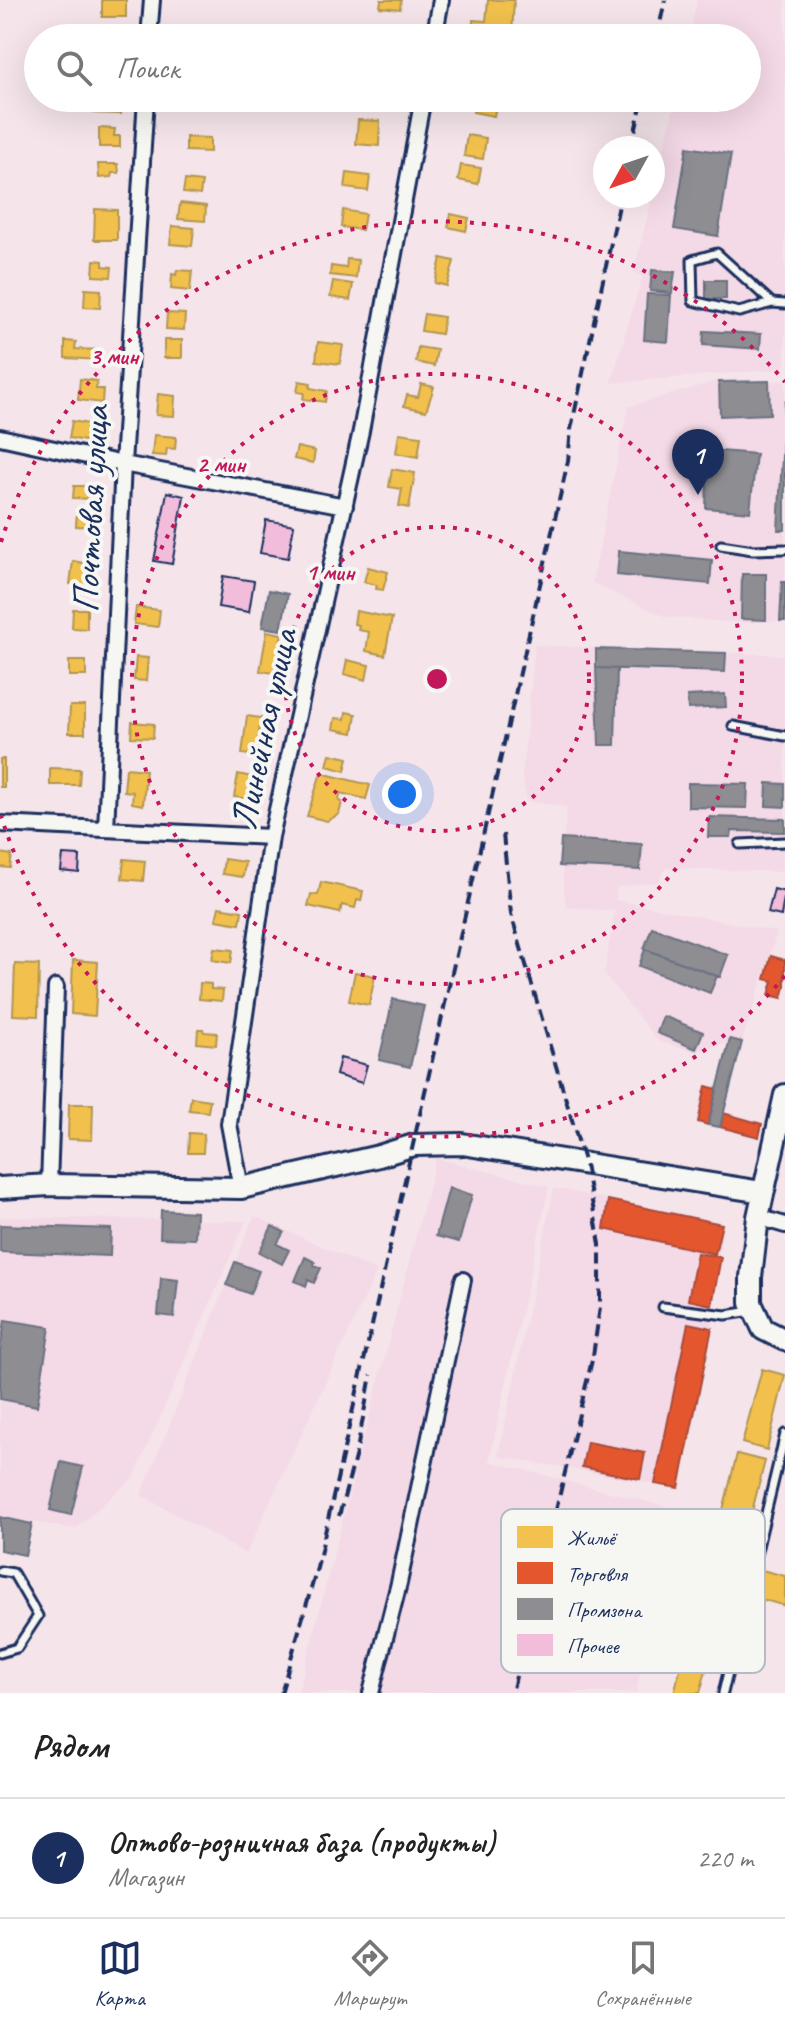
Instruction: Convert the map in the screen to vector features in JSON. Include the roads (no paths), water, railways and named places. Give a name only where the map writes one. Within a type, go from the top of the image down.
[{"type":"street","points":[[150,24],[152,0]]},
{"type":"street","points":[[437,24],[441,0]]},
{"type":"street","name":"Почтовая улица","points":[[106,829],[123,464],[145,112]]},
{"type":"street","name":"Линейная улица","points":[[241,1188],[229,1124],[271,837],[361,431],[420,112]]},
{"type":"street","points":[[0,437],[345,506]]},
{"type":"street","points":[[0,824],[271,837]]},
{"type":"street","points":[[49,1185],[56,987]]},
{"type":"street","points":[[785,1095],[762,1192],[751,1277],[751,1303],[763,1329],[785,1340]]},
{"type":"street","points":[[0,1188],[49,1185],[241,1188],[414,1145],[462,1144],[762,1192]]},
{"type":"street","points":[[758,1217],[785,1225]]},
{"type":"street","points":[[371,1693],[399,1583],[463,1280]]},
{"type":"lane","points":[[772,303],[717,253],[692,260],[693,301],[739,312],[772,303],[785,304]]},
{"type":"lane","points":[[721,545],[753,550],[785,549]]},
{"type":"lane","points":[[733,726],[785,736]]},
{"type":"lane","points":[[740,844],[785,842]]},
{"type":"lane","points":[[663,1307],[726,1315],[754,1311]]},
{"type":"lane","points":[[765,1518],[785,1434]]},
{"type":"lane","points":[[0,1571],[13,1573],[38,1616],[17,1648],[0,1653]]},
{"type":"lane","points":[[723,1693],[728,1673]]},
{"type":"railway","points":[[660,24],[665,0]]},
{"type":"railway","points":[[634,136],[640,112]]},
{"type":"railway","points":[[281,1693],[317,1568],[568,461],[571,429],[618,208]]},
{"type":"railway","points":[[503,834],[511,914],[585,1164],[600,1244],[600,1307],[593,1356],[556,1509]]},
{"type":"railway","points":[[339,1516],[357,1450],[371,1375]]},
{"type":"railway","points":[[512,1693],[517,1673]]},
{"type":"place","name":"Оптово-розничная база (продукты)","points":[[698,495]]}]
